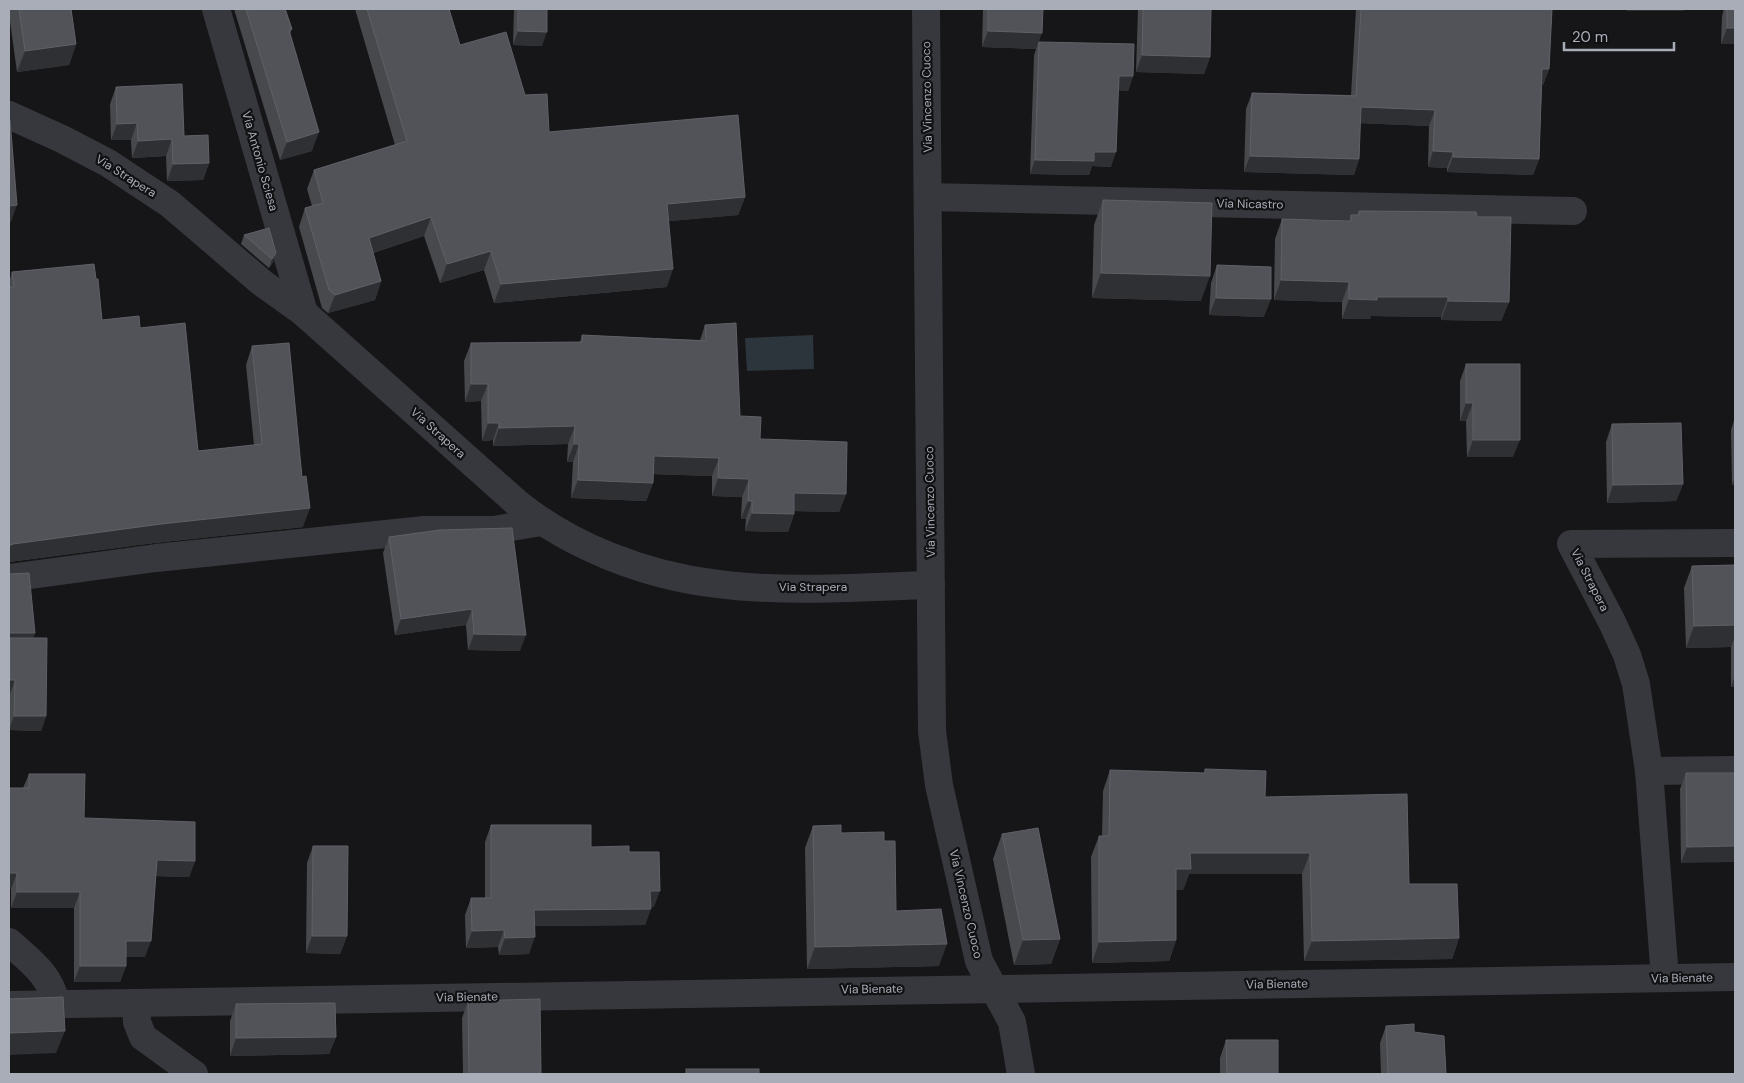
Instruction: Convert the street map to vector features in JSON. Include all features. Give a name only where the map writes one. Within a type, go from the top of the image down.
[{"type":"street","name":"Via Antonio Sciesa","points":[[216,9],[304,313]]},
{"type":"street","name":"Via Vincenzo Cuoco","points":[[926,9],[932,731],[935,759],[979,961],[1012,1022],[1021,1074]]},
{"type":"street","name":"Via Strapera","points":[[9,115],[62,139],[129,176],[170,204],[261,282],[304,313],[466,458],[541,522],[606,554],[656,571],[700,582],[767,587],[931,585]]},
{"type":"street","name":"Via Nicastro","points":[[928,197],[1573,212]]},
{"type":"street","points":[[9,578],[156,558],[447,528],[494,530],[541,522]]},
{"type":"street","name":"Via Strapera","points":[[1665,978],[1649,772],[1639,700],[1627,655],[1571,544],[1735,543]]},
{"type":"street","points":[[1649,772],[1735,770]]},
{"type":"street","points":[[9,942],[45,974],[53,991],[56,1004]]},
{"type":"street","name":"Via Bienate","points":[[9,1005],[1735,977]]},
{"type":"street","points":[[136,1003],[136,1022],[143,1037],[194,1074]]},
{"type":"shaded area","points":[[813,335],[814,369],[747,371],[745,338]]},
{"type":"building","points":[[19,9],[71,9],[76,44],[25,51]]},
{"type":"building","points":[[246,9],[285,9],[292,29],[289,30],[319,132],[287,142]]},
{"type":"building","points":[[367,9],[449,9],[460,45],[506,32],[525,95],[547,94],[549,132],[738,115],[745,197],[667,204],[673,269],[501,284],[491,251],[447,264],[431,217],[369,238],[381,281],[335,295],[329,290],[305,208],[323,203],[314,170],[407,141]]},
{"type":"building","points":[[518,9],[547,9],[547,32],[518,31]]},
{"type":"building","points":[[988,9],[1043,9],[1042,33],[988,31]]},
{"type":"building","points":[[1143,9],[1211,9],[1210,57],[1142,55]]},
{"type":"building","points":[[1361,9],[1552,9],[1549,69],[1542,69],[1539,159],[1453,157],[1453,152],[1433,151],[1435,110],[1361,107],[1359,159],[1250,156],[1252,93],[1356,96]]},
{"type":"building","points":[[1727,9],[1735,9],[1735,28],[1727,28]]},
{"type":"building","points":[[1039,42],[1134,44],[1133,76],[1119,76],[1116,152],[1094,152],[1094,161],[1035,160]]},
{"type":"building","points":[[182,84],[184,136],[208,135],[209,163],[173,164],[172,139],[138,141],[137,123],[117,124],[116,87]]},
{"type":"building","points":[[9,121],[17,205],[9,206]]},
{"type":"building","points":[[1103,200],[1212,203],[1210,276],[1101,273]]},
{"type":"building","points":[[1359,211],[1476,212],[1477,217],[1511,217],[1509,302],[1448,301],[1448,297],[1377,297],[1377,300],[1349,299],[1349,282],[1281,280],[1282,219],[1351,221],[1351,215],[1359,215]]},
{"type":"building","points":[[269,228],[276,253],[272,259],[244,235]]},
{"type":"building","points":[[94,264],[96,279],[98,279],[102,320],[139,316],[140,328],[185,323],[198,451],[262,444],[252,346],[289,343],[302,477],[306,476],[310,508],[161,524],[9,546],[9,287],[14,287],[12,272]]},
{"type":"building","points":[[1217,265],[1271,267],[1271,299],[1216,298]]},
{"type":"building","points":[[736,323],[740,416],[761,417],[760,439],[847,442],[846,494],[794,493],[794,514],[752,513],[752,501],[748,501],[749,479],[718,478],[719,458],[654,456],[653,483],[578,480],[579,444],[574,444],[575,426],[499,428],[499,423],[488,423],[488,384],[471,384],[471,343],[582,342],[582,335],[706,341],[705,325]]},
{"type":"building","points":[[1466,364],[1520,364],[1520,440],[1473,440],[1473,403],[1466,403]]},
{"type":"building","points":[[1681,423],[1683,484],[1613,485],[1612,424]]},
{"type":"building","points":[[512,528],[526,635],[474,634],[472,609],[401,619],[389,537],[440,530]]},
{"type":"building","points":[[1735,565],[1735,625],[1694,626],[1692,566]]},
{"type":"building","points":[[9,573],[29,573],[35,633],[9,633]]},
{"type":"building","points":[[10,638],[47,638],[46,716],[14,716],[15,680],[10,680]]},
{"type":"building","points":[[1205,769],[1266,771],[1265,797],[1407,794],[1409,884],[1457,884],[1459,938],[1312,941],[1310,853],[1190,853],[1191,869],[1176,869],[1176,940],[1099,942],[1099,836],[1109,836],[1110,770],[1205,773]]},
{"type":"building","points":[[1686,773],[1735,773],[1735,846],[1687,847]]},
{"type":"building","points":[[29,774],[85,774],[84,818],[195,822],[195,861],[157,860],[151,941],[126,941],[126,966],[80,966],[80,892],[17,892],[17,873],[9,873],[9,788],[29,788]]},
{"type":"building","points":[[491,825],[591,825],[591,847],[629,846],[629,852],[659,852],[660,891],[650,891],[651,909],[534,910],[535,937],[505,938],[504,930],[472,931],[471,898],[491,898]]},
{"type":"building","points":[[841,825],[841,833],[884,832],[884,841],[895,841],[896,911],[941,909],[947,944],[815,947],[813,826]]},
{"type":"building","points":[[1038,828],[1060,939],[1023,940],[1002,834]]},
{"type":"building","points":[[313,846],[348,846],[347,936],[312,936]]},
{"type":"building","points":[[63,997],[65,1031],[9,1033],[9,999]]},
{"type":"building","points":[[540,999],[541,1074],[469,1074],[468,1001]]},
{"type":"building","points":[[335,1003],[336,1037],[236,1038],[236,1004]]},
{"type":"building","points":[[1414,1024],[1414,1032],[1444,1036],[1446,1074],[1388,1074],[1386,1026]]},
{"type":"building","points":[[1226,1040],[1278,1040],[1278,1074],[1227,1074]]},
{"type":"building","points":[[686,1069],[759,1069],[759,1074],[686,1074]]}]
